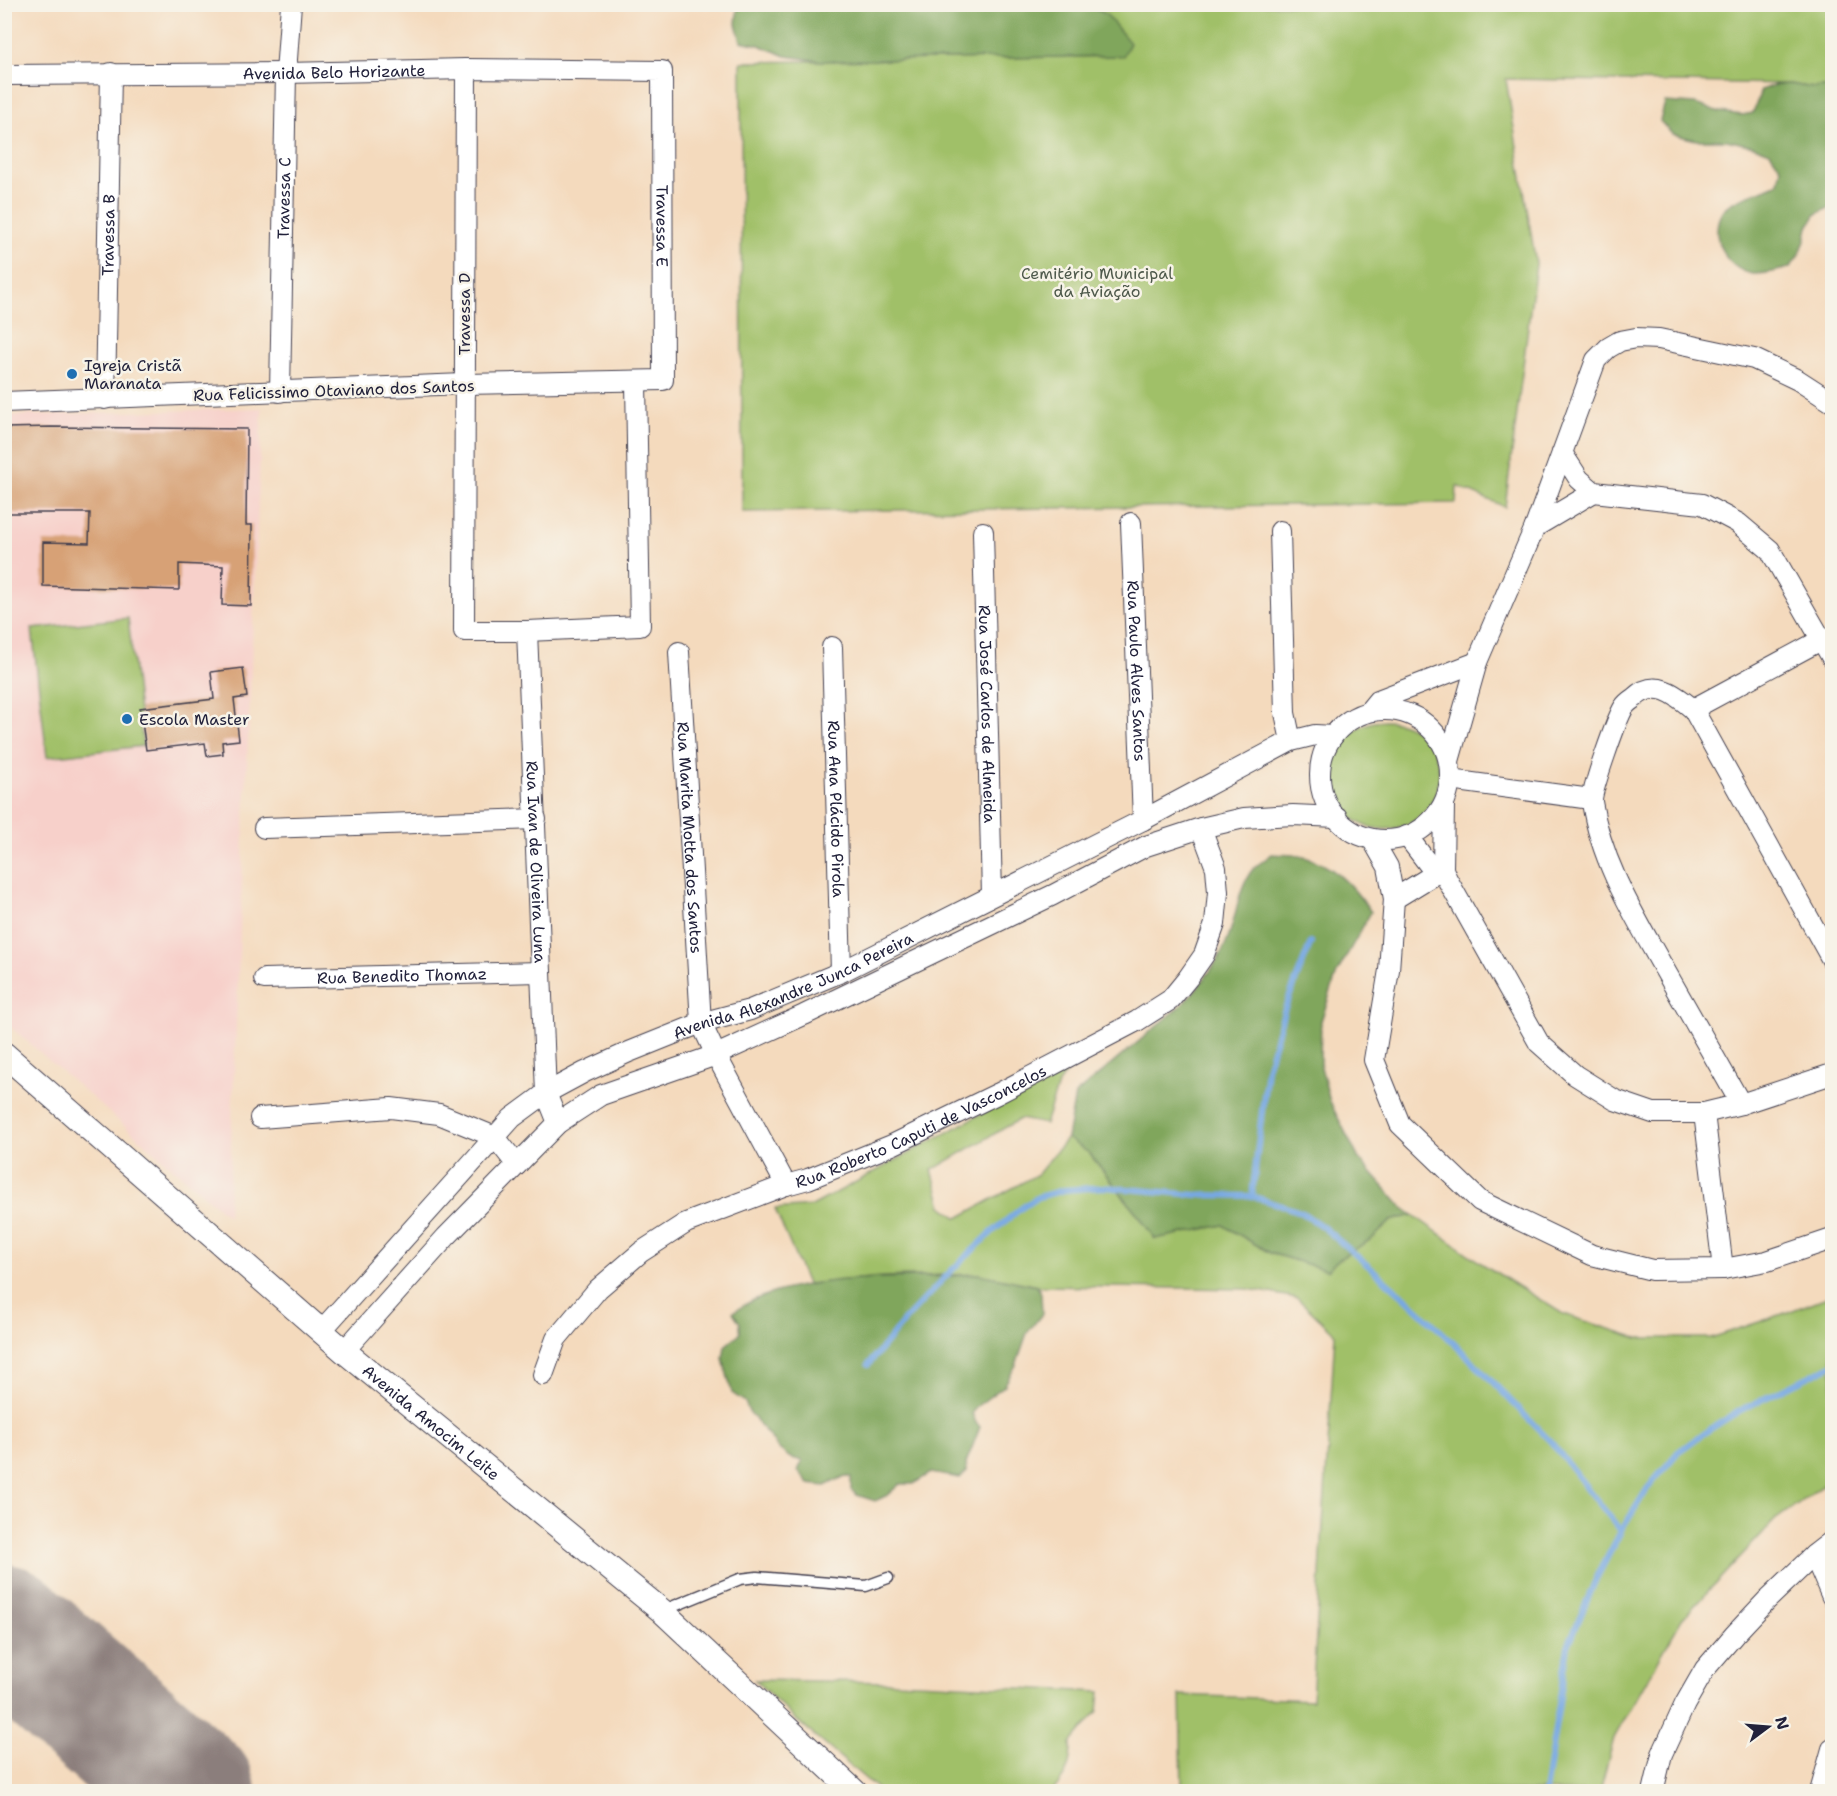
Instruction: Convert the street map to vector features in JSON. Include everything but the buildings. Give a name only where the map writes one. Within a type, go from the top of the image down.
[{"type":"street","name":"Travessa C","points":[[280,393],[286,73],[291,4]]},
{"type":"street","name":"Avenida Belo Horizante","points":[[4,75],[466,69],[662,71]]},
{"type":"street","name":"Travessa D","points":[[466,69],[464,631],[527,631]]},
{"type":"street","name":"Travessa E","points":[[662,71],[663,380]]},
{"type":"street","name":"Travessa B","points":[[105,399],[111,73]]},
{"type":"street","points":[[1449,761],[1477,662],[1535,527],[1596,360],[1608,348],[1620,341],[1636,338],[1659,339],[1754,359],[1798,380],[1833,402]]},
{"type":"street","name":"Rua Felicissimo Otaviano dos Santos","points":[[4,402],[464,384],[663,380]]},
{"type":"street","points":[[527,631],[640,626],[636,382]]},
{"type":"street","points":[[1562,453],[1575,474],[1594,492]]},
{"type":"street","points":[[1535,527],[1594,492],[1702,504],[1738,523],[1770,550],[1833,658]]},
{"type":"street","name":"Rua Paulo Alves Santos","points":[[1131,523],[1143,820]]},
{"type":"street","points":[[1280,531],[1285,713],[1291,741]]},
{"type":"street","name":"Rua José Carlos de Almeida","points":[[983,532],[992,895]]},
{"type":"street","name":"Rua Ivan de Oliveira Luna","points":[[527,631],[546,1093],[558,1123]]},
{"type":"street","points":[[1693,709],[1821,640]]},
{"type":"street","name":"Rua Ana Plácido Pirola","points":[[832,647],[841,972]]},
{"type":"street","name":"Rua Marita Motta dos Santos","points":[[679,652],[701,1023]]},
{"type":"street","points":[[1370,711],[1378,700],[1477,662]]},
{"type":"street","points":[[1741,1104],[1614,876],[1601,839],[1591,799],[1617,722],[1624,707],[1639,693],[1655,688],[1667,690],[1693,709],[1833,960]]},
{"type":"street","points":[[1440,871],[1444,804],[1450,780],[1449,761],[1436,734],[1419,720],[1399,711],[1384,709],[1370,711],[1356,717],[1343,725],[1333,736],[1324,756],[1320,777],[1329,806],[1336,818],[1347,827],[1372,839],[1407,836],[1425,826],[1444,804]]},
{"type":"street","name":"Avenida Alexandre Junca Pereira","points":[[321,1332],[512,1118],[546,1093],[603,1064],[701,1023],[750,1010],[841,972],[1143,820],[1291,741],[1315,735],[1333,736]]},
{"type":"street","points":[[1450,780],[1591,799]]},
{"type":"street","name":"Avenida Alexandre Junca Pereira","points":[[344,1351],[446,1237],[558,1123],[601,1095],[716,1055],[804,1015],[1053,895],[1146,846],[1201,828],[1244,818],[1293,814],[1336,818]]},
{"type":"street","points":[[264,828],[536,819]]},
{"type":"street","name":"Rua Roberto Caputi de Vasconcelos","points":[[543,1375],[556,1339],[598,1289],[641,1252],[686,1223],[786,1185],[808,1179],[892,1145],[999,1094],[1137,1021],[1170,1000],[1204,955],[1215,924],[1218,892],[1216,868],[1201,828]]},
{"type":"street","points":[[1407,836],[1440,871],[1539,1043],[1575,1075],[1615,1100],[1653,1113],[1704,1113],[1741,1104],[1833,1074]]},
{"type":"street","points":[[1372,839],[1388,867],[1394,899],[1389,970],[1374,1060],[1400,1124],[1480,1201],[1592,1256],[1652,1270],[1723,1269],[1767,1261],[1833,1239]]},
{"type":"street","points":[[1394,899],[1440,871]]},
{"type":"street","name":"Rua Benedito Thomaz","points":[[264,979],[540,972]]},
{"type":"street","points":[[701,1023],[786,1185]]},
{"type":"street","name":"Avenida Amocim Leite","points":[[4,1054],[321,1332],[662,1611],[855,1791]]},
{"type":"street","points":[[260,1118],[391,1108],[439,1114],[495,1137],[516,1165]]},
{"type":"street","points":[[1704,1113],[1723,1269]]},
{"type":"street","points":[[1653,1791],[1662,1754],[1684,1704],[1705,1669],[1734,1634],[1814,1555],[1833,1541]]},
{"type":"street","points":[[1814,1555],[1833,1597]]},
{"type":"street","points":[[1820,1791],[1833,1749]]},
{"type":"lane","points":[[662,1611],[740,1579],[757,1577],[866,1586],[888,1578]]},
{"type":"shaded area","name":"Escola Master","points":[[262,408],[228,1216],[5,1022],[4,416]]},
{"type":"green space","points":[[738,5],[1086,5],[1106,14],[1130,43],[1123,56],[821,61],[786,56],[759,45],[741,41],[736,24]]},
{"type":"green space","name":"Cemitério Municipal da Aviação","points":[[1086,5],[1832,5],[1832,86],[1814,88],[1790,84],[1506,79],[1536,264],[1505,507],[1457,486],[1456,503],[742,512],[741,62],[1123,56],[1106,14]]},
{"type":"green space","points":[[1790,84],[1814,88],[1832,86],[1832,207],[1815,215],[1808,227],[1799,255],[1790,268],[1753,274],[1734,266],[1721,249],[1717,229],[1719,219],[1724,209],[1734,201],[1778,183],[1781,168],[1770,152],[1726,140],[1696,140],[1672,134],[1660,121],[1665,102],[1695,104],[1720,112],[1742,115],[1753,113],[1761,90],[1775,85]]},
{"type":"green space","points":[[128,618],[143,746],[47,757],[32,629]]},
{"type":"green space","points":[[1385,721],[1406,725],[1423,737],[1435,754],[1439,775],[1435,796],[1423,813],[1406,825],[1385,829],[1364,825],[1347,813],[1335,796],[1331,775],[1335,754],[1347,737],[1364,725]]},
{"type":"green space","points":[[1272,854],[1300,856],[1322,864],[1341,877],[1371,912],[1337,973],[1321,1021],[1320,1063],[1330,1102],[1359,1159],[1402,1207],[1413,1215],[1391,1221],[1373,1238],[1339,1259],[1327,1270],[1270,1253],[1223,1225],[1155,1239],[1089,1153],[1067,1138],[1075,1095],[1182,1005],[1203,981],[1225,945],[1248,876],[1255,867]]},
{"type":"green space","points":[[1074,1063],[1059,1082],[1045,1124],[1020,1119],[932,1170],[942,1206],[958,1218],[1038,1174],[1067,1138],[1089,1153],[1155,1239],[1223,1225],[1270,1253],[1327,1270],[1339,1259],[1373,1238],[1391,1221],[1413,1215],[1481,1263],[1563,1314],[1638,1338],[1711,1338],[1832,1295],[1832,1479],[1775,1520],[1682,1619],[1614,1738],[1600,1791],[1182,1791],[1180,1695],[1312,1700],[1335,1334],[1297,1298],[1248,1289],[1037,1286],[979,1274],[881,1277],[807,1284],[775,1209],[812,1206]]},
{"type":"green space","points":[[979,1274],[1037,1286],[1041,1293],[1042,1314],[1027,1333],[1016,1365],[1004,1386],[976,1407],[972,1413],[980,1427],[966,1463],[967,1471],[960,1478],[931,1473],[913,1484],[900,1484],[886,1496],[875,1501],[857,1495],[851,1490],[851,1477],[845,1476],[825,1486],[809,1484],[798,1471],[802,1461],[789,1457],[779,1449],[748,1410],[745,1402],[732,1393],[723,1359],[725,1346],[740,1333],[740,1323],[733,1312],[754,1300],[814,1283],[869,1278]]},
{"type":"green space","points":[[755,1680],[895,1682],[1100,1692],[1098,1711],[1071,1743],[1068,1768],[1054,1791],[881,1792],[795,1719]]},
{"type":"waterway","points":[[1252,1196],[1267,1069],[1285,1008],[1311,942]]},
{"type":"waterway","points":[[868,1365],[905,1320],[950,1272],[991,1233],[1038,1197],[1064,1190],[1104,1187],[1197,1195],[1252,1196],[1301,1212],[1323,1227],[1407,1299],[1468,1357],[1551,1442],[1621,1531]]},
{"type":"waterway","points":[[1545,1792],[1568,1646],[1596,1579],[1621,1531],[1647,1489],[1678,1452],[1704,1433],[1739,1411],[1832,1365]]},
{"type":"runway","points":[[4,1630],[190,1792]]},
{"type":"place","name":"Igreja Cristã Maranata","points":[[72,374]]},
{"type":"place","name":"Escola Master","points":[[127,719]]}]
